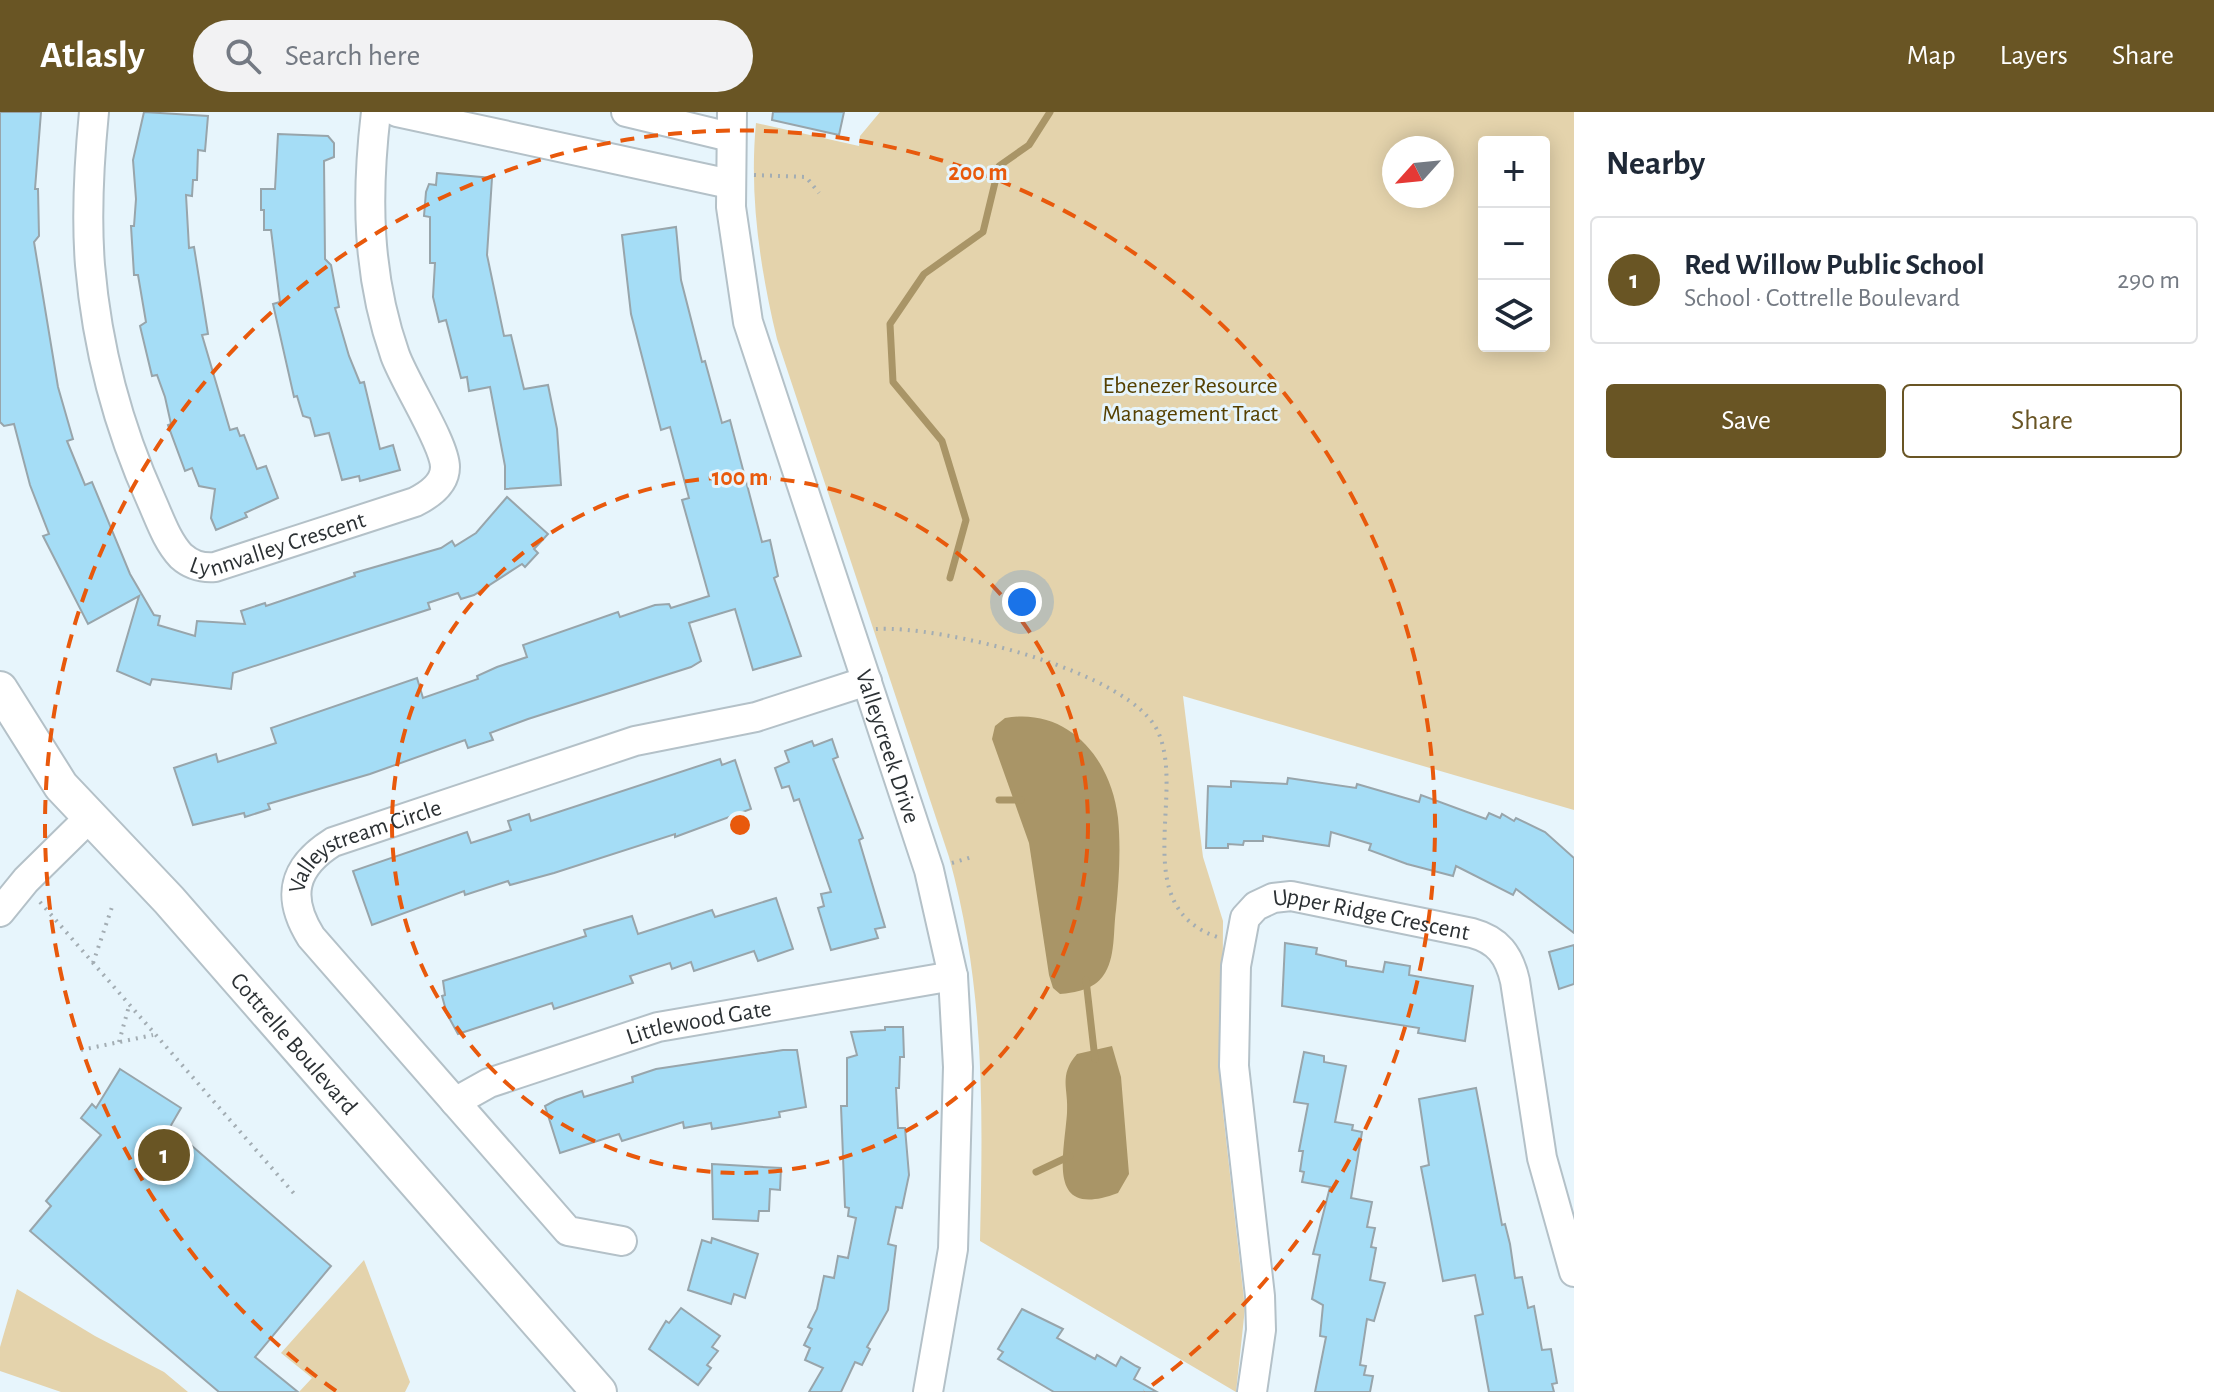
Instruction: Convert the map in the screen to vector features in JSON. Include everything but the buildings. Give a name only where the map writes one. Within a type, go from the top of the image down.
[{"type":"main road","name":"Cottrelle Boulevard","points":[[0,689],[61,786],[169,900],[599,1392]]},
{"type":"street","name":"Lynnvalley Crescent","points":[[94,112],[89,194],[90,267],[110,385],[132,455],[164,529],[181,555],[202,568],[215,567],[415,502],[433,491],[446,469],[443,454],[409,390],[395,355],[376,284],[368,205],[376,112]]},
{"type":"street","points":[[397,112],[740,179]]},
{"type":"street","points":[[626,112],[731,124]]},
{"type":"street","name":"Valleycreek Drive","points":[[731,124],[740,179],[735,252],[748,322],[929,870],[953,976],[958,1067],[953,1249],[929,1392]]},
{"type":"street","name":"Valleystream Circle","points":[[622,1241],[568,1231],[311,937],[298,915],[295,894],[300,876],[311,859],[333,842],[635,741],[756,717],[867,681]]},
{"type":"street","points":[[0,912],[26,880],[90,817]]},
{"type":"street","name":"Upper Ridge Crescent","points":[[1252,1392],[1261,1330],[1260,1296],[1236,1099],[1236,966],[1245,918],[1256,906],[1273,898],[1312,898],[1487,937],[1501,947],[1511,962],[1542,1158],[1574,1272]]},
{"type":"street","name":"Littlewood Gate","points":[[455,1102],[489,1083],[658,1027],[953,976]]},
{"type":"path","points":[[740,179],[806,177],[819,193]]},
{"type":"path","points":[[872,629],[934,631],[995,644],[1074,673],[1125,696],[1144,711],[1158,731],[1166,753],[1163,860],[1166,880],[1189,919],[1206,933],[1220,937]]},
{"type":"path","points":[[948,864],[972,857]]},
{"type":"path","points":[[40,902],[297,1197]]},
{"type":"path","points":[[93,963],[112,907]]},
{"type":"path","points":[[119,1042],[129,1006]]},
{"type":"path","points":[[81,1050],[153,1035]]},
{"type":"green space","name":"Ebenezer Resource Management Tract","points":[[880,112],[1574,112],[1574,810],[1183,696],[1203,857],[1223,921],[1222,1103],[1245,1308],[1236,1392],[980,1241],[979,1048],[961,905],[949,857],[777,339],[755,205],[756,123],[859,146],[860,136]]},
{"type":"green space","points":[[364,1260],[410,1382],[405,1392],[299,1392],[312,1378],[281,1353]]},
{"type":"green space","points":[[17,1289],[95,1336],[164,1372],[188,1392],[61,1392],[0,1371],[0,1347]]},
{"type":"shaded area","points":[[1028,717],[1067,729],[1096,757],[1114,796],[1119,852],[1112,953],[1107,969],[1099,980],[1078,991],[1060,994],[1053,988],[1049,975],[1029,843],[992,739],[995,726],[1005,718]]},
{"type":"shaded area","points":[[1112,1046],[1121,1077],[1129,1174],[1118,1193],[1095,1199],[1079,1198],[1069,1191],[1064,1180],[1066,1076],[1077,1054]]},
{"type":"waterway","points":[[950,578],[966,520],[942,441],[893,382],[890,324],[924,274],[983,232],[999,166],[1029,145],[1050,112]]},
{"type":"waterway","points":[[999,800],[1021,800]]},
{"type":"waterway","points":[[1086,980],[1095,1059]]},
{"type":"waterway","points":[[1036,1172],[1070,1156]]},
{"type":"place","name":"Red Willow Public School","points":[[164,1155]]}]
